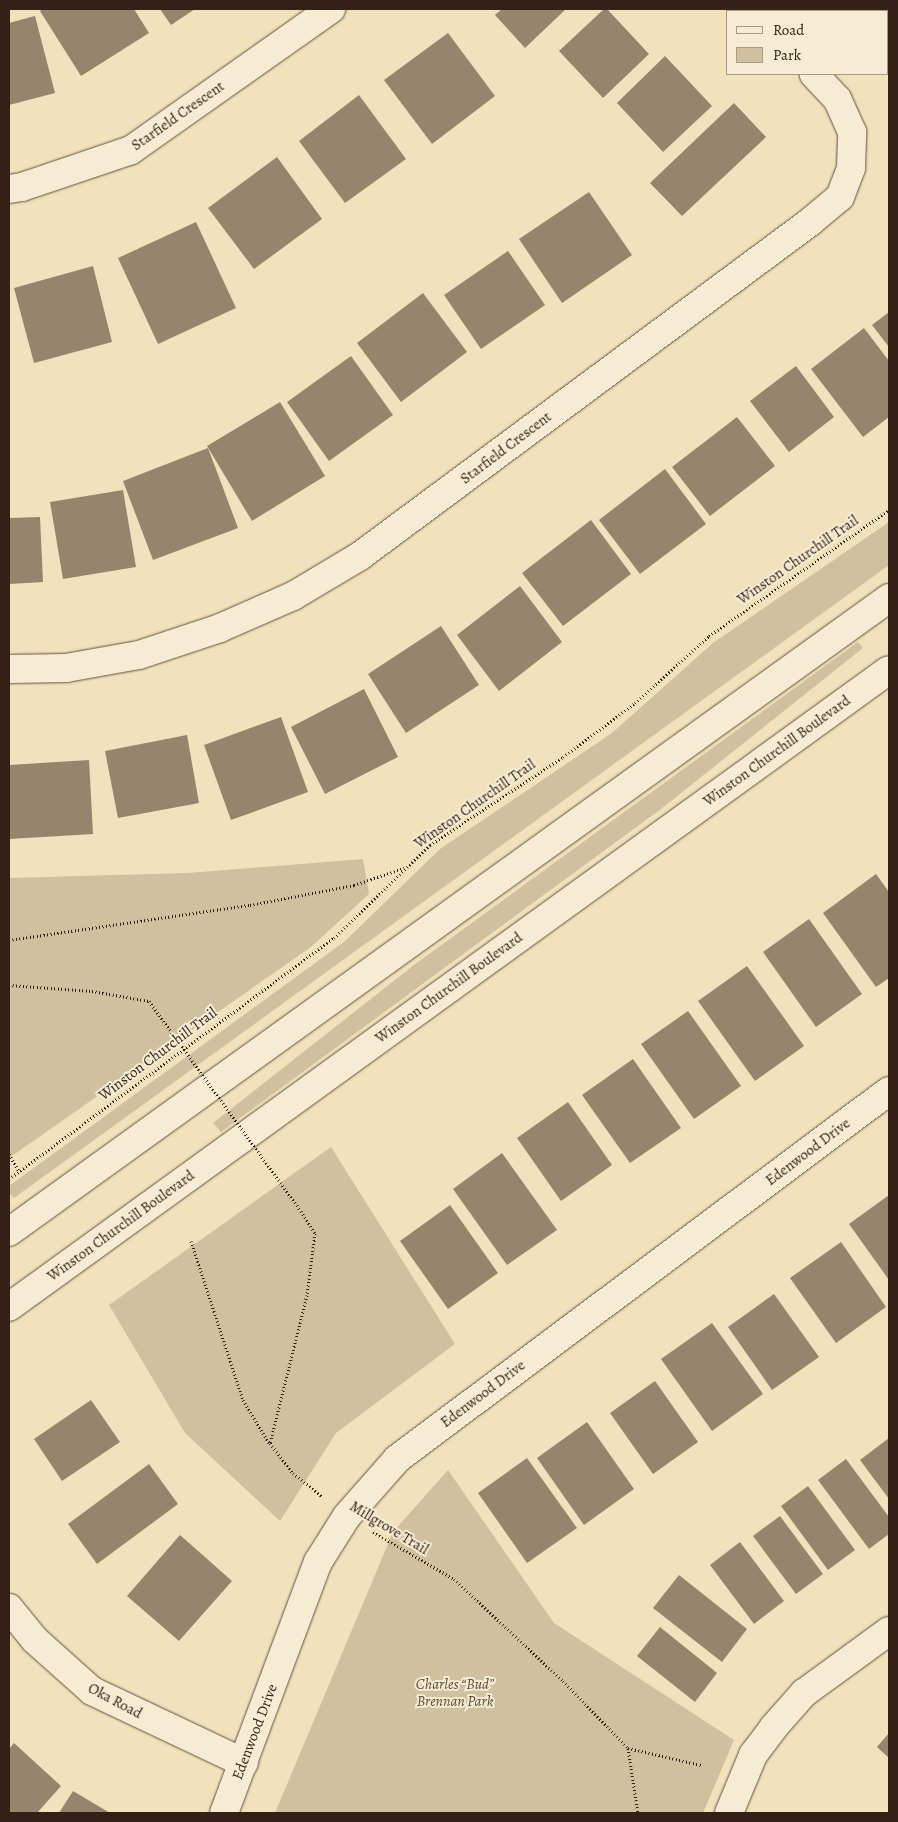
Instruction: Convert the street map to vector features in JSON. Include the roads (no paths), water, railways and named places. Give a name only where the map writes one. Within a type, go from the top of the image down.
[{"type":"street","name":"Starfield Crescent","points":[[9,189],[22,187],[131,150],[331,9]]},
{"type":"street","name":"Starfield Crescent","points":[[9,669],[66,668],[139,655],[220,628],[293,596],[360,556],[810,222],[840,197],[851,168],[852,132],[837,99],[815,75]]},
{"type":"street","points":[[9,1232],[889,598]]},
{"type":"street","name":"Winston Churchill Boulevard","points":[[9,1307],[889,670]]},
{"type":"street","name":"Edenwood Drive","points":[[224,1813],[318,1562],[346,1516],[397,1459],[889,1091]]},
{"type":"street","name":"Oka Road","points":[[9,1608],[35,1640],[92,1691],[244,1763]]},
{"type":"street","points":[[729,1813],[753,1755],[773,1728],[804,1693],[889,1631]]},
{"type":"park label","name":"Charles “Bud” Brennan Park","points":[[455,1692]]}]
